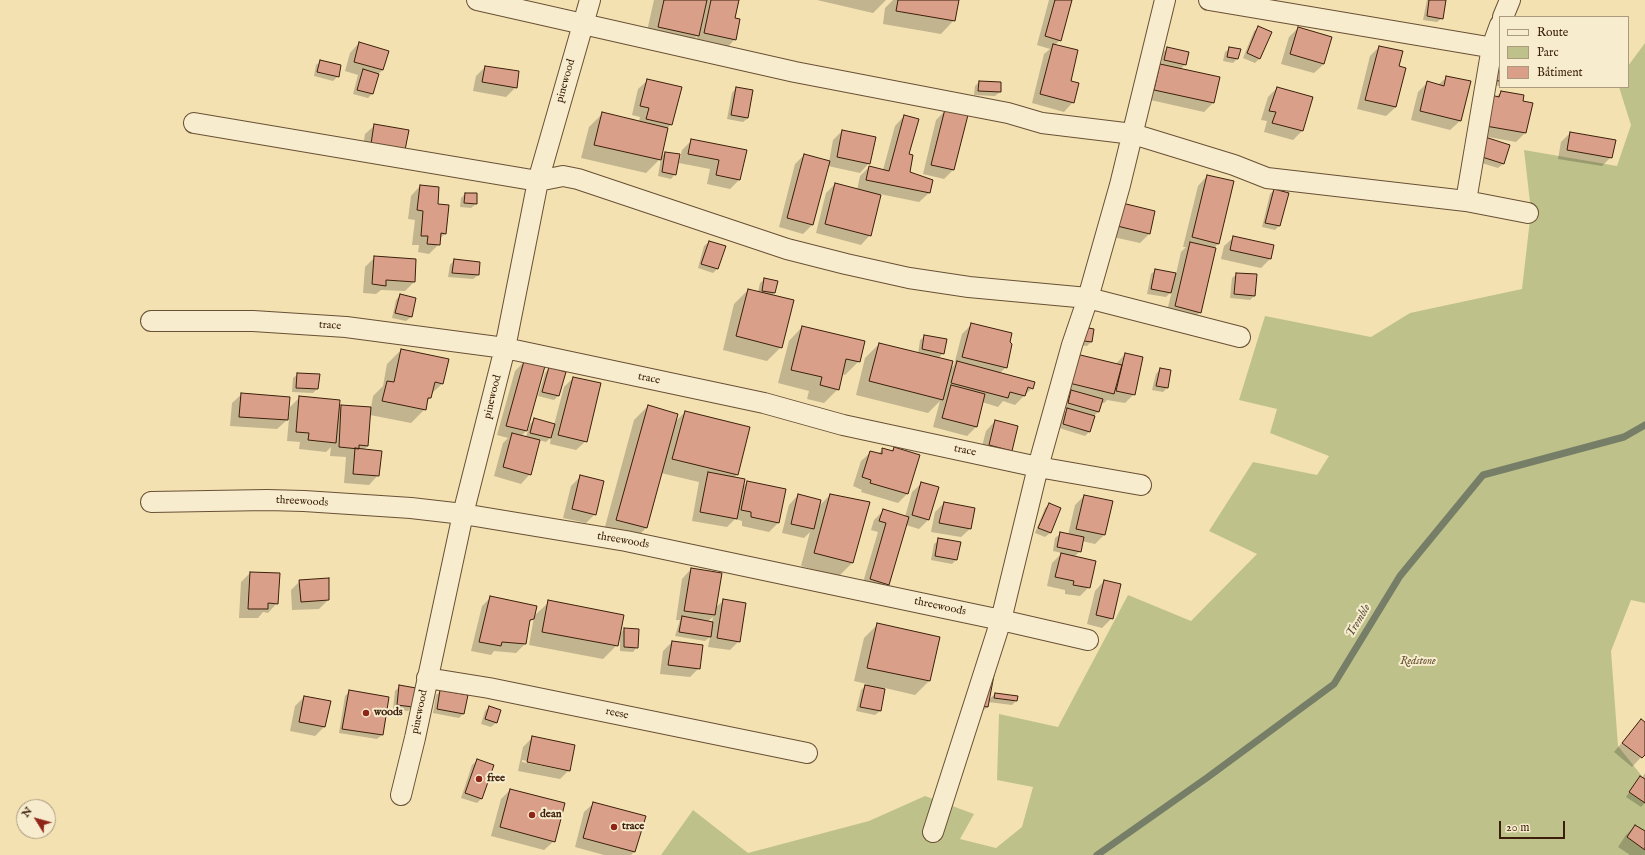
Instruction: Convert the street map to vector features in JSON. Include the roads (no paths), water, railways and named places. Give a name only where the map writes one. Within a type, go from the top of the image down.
[{"type":"street","points":[[477,0],[795,72],[1008,113],[1042,123],[1133,134],[1234,165],[1267,178],[1466,202],[1528,213]]},
{"type":"street","name":"pinewood","points":[[401,795],[464,514],[505,348],[538,181],[590,0]]},
{"type":"street","points":[[933,832],[1001,620],[1038,467],[1072,345],[1088,298],[1120,185],[1165,0]]},
{"type":"street","points":[[1209,0],[1496,48]]},
{"type":"street","points":[[1503,16],[1510,0]]},
{"type":"street","points":[[1466,202],[1499,31]]},
{"type":"street","points":[[194,123],[538,181],[563,176],[578,179],[787,249],[909,278],[969,287],[1088,298],[1240,336]]},
{"type":"street","name":"trace","points":[[151,321],[252,321],[346,327],[505,348],[764,403],[843,425],[1038,467],[1141,485]]},
{"type":"street","name":"threewoods","points":[[151,502],[296,501],[411,508],[464,514],[626,541],[1001,620],[1088,640]]},
{"type":"street","name":"reese","points":[[427,678],[489,688],[807,753]]},
{"type":"waterway","name":"Tremble","points":[[1097,855],[1208,777],[1334,684],[1400,576],[1483,475],[1624,437],[1645,425]]},
{"type":"place","name":"woods","points":[[366,713]]},
{"type":"place","name":"free","points":[[479,779]]},
{"type":"place","name":"dean","points":[[532,815]]},
{"type":"place","name":"trace","points":[[614,827]]},
{"type":"park label","name":"Redstone","points":[[1418,662]]}]
